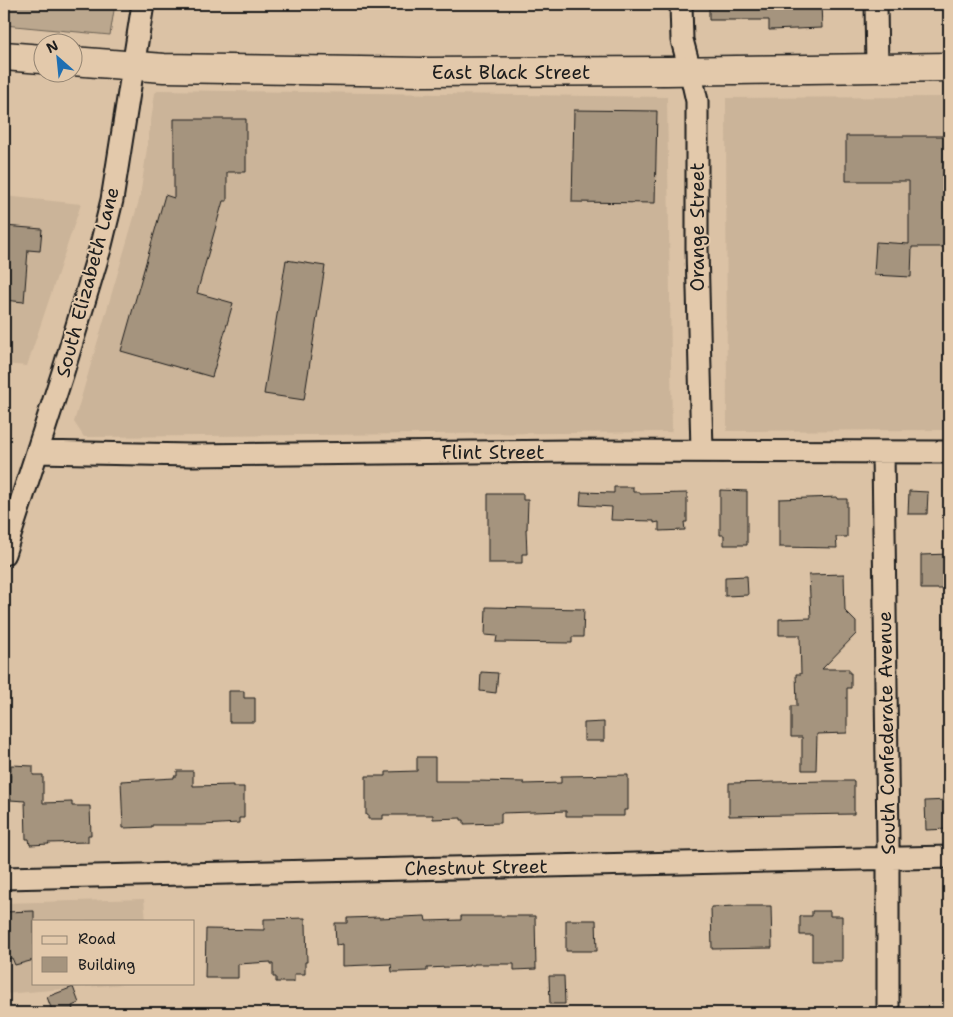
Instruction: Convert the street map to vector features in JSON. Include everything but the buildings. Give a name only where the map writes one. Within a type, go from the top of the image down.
[{"type":"main road","points":[[4,56],[32,58]]},
{"type":"main road","name":"East Black Street","points":[[82,61],[133,64],[164,68],[423,72],[949,67]]},
{"type":"street","name":"South Elizabeth Lane","points":[[4,554],[63,372],[104,232],[112,200],[142,4]]},
{"type":"street","name":"Orange Street","points":[[681,4],[682,40],[697,101],[697,258],[702,451]]},
{"type":"street","points":[[876,4],[877,68]]},
{"type":"street","name":"Flint Street","points":[[37,452],[191,454],[702,451],[949,452]]},
{"type":"street","name":"South Confederate Avenue","points":[[883,452],[888,1013]]},
{"type":"street","name":"Chestnut Street","points":[[4,878],[949,857]]},
{"type":"shaded area","points":[[4,4],[115,4],[110,35],[4,25]]},
{"type":"shaded area","points":[[159,90],[667,97],[671,432],[84,437],[74,422],[140,197],[155,93]]},
{"type":"shaded area","points":[[949,97],[949,430],[727,431],[726,98]]},
{"type":"shaded area","points":[[4,196],[81,204],[27,366],[4,364]]},
{"type":"shaded area","points":[[144,899],[146,920],[32,920],[32,984],[123,984],[4,994],[4,903]]}]
